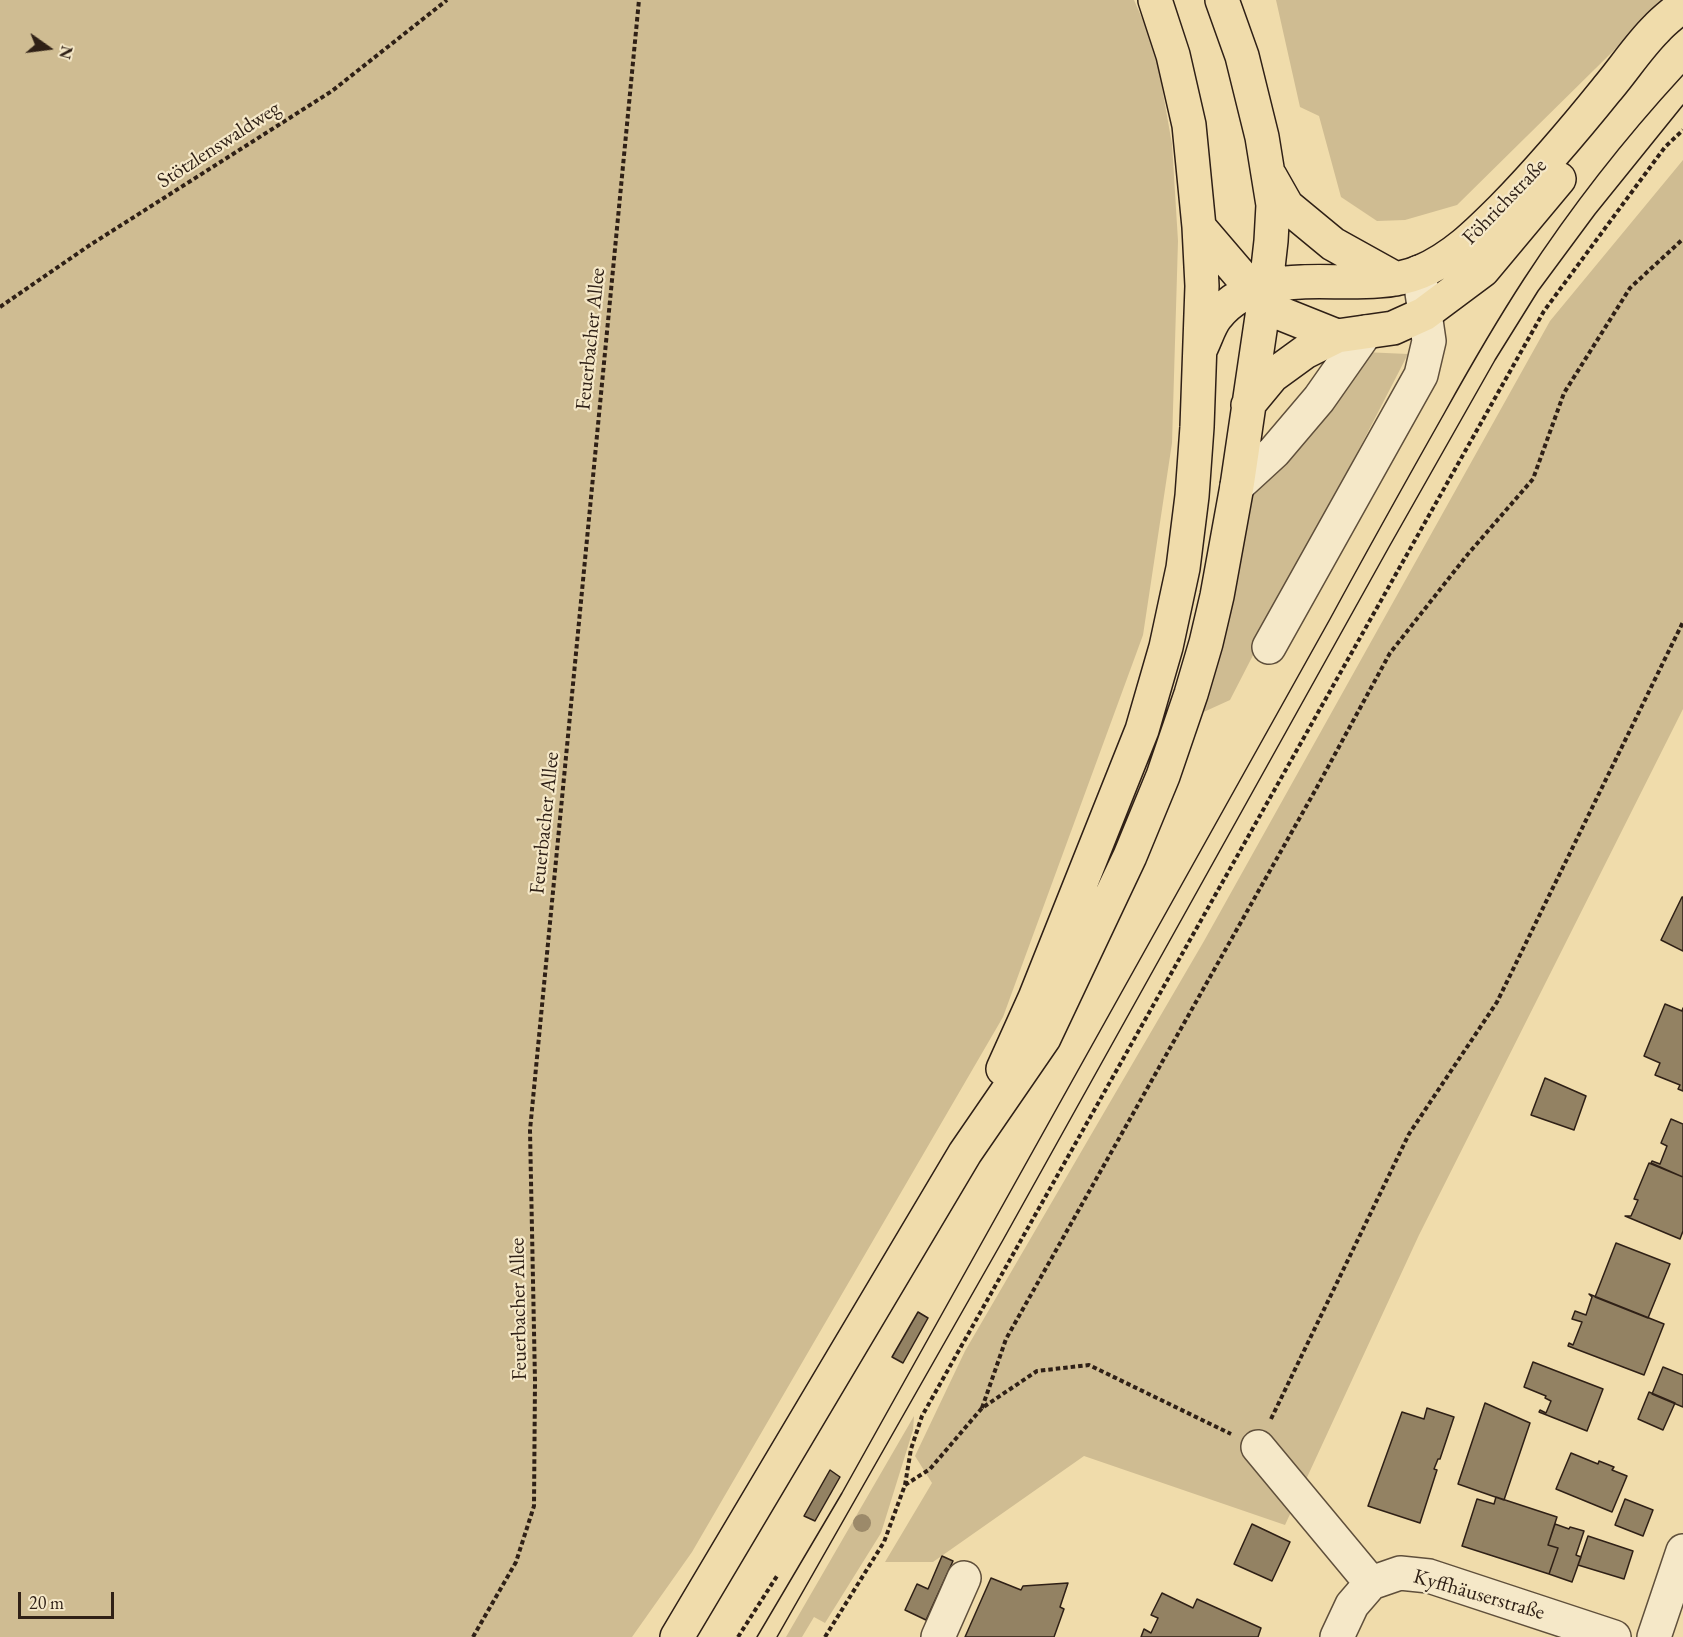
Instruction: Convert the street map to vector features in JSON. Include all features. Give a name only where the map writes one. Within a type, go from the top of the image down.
[{"type":"main road","points":[[965,1153],[1035,998],[1142,730],[1166,647],[1183,568],[1192,496],[1197,427],[1202,286],[1190,124],[1173,55],[1155,0]]},
{"type":"main road","points":[[678,1636],[965,1153],[1044,1038],[1130,856],[1162,777],[1191,694],[1206,643],[1237,486],[1260,292],[1271,241],[1272,206],[1262,137],[1242,56],[1222,0]]},
{"type":"main road","name":"Föhrichstraße","points":[[1260,292],[1407,276],[1448,258],[1480,232],[1523,187],[1608,89],[1656,28],[1683,5]]},
{"type":"main road","name":"Föhrichstraße","points":[[1351,334],[1393,328],[1424,314],[1483,270],[1653,66],[1683,20]]},
{"type":"main road","points":[[1269,175],[1287,206],[1333,244],[1407,276]]},
{"type":"main road","points":[[1199,227],[1277,312],[1351,334]]},
{"type":"main road","points":[[1200,351],[1216,316],[1236,298],[1260,292]]},
{"type":"main road","points":[[1248,405],[1272,376],[1305,352],[1351,334]]},
{"type":"street","points":[[1269,647],[1421,375],[1429,341],[1424,314],[1407,276]]},
{"type":"street","points":[[1237,486],[1274,452],[1319,399],[1351,334]]},
{"type":"street","points":[[1258,1447],[1371,1583],[1352,1605],[1337,1637]]},
{"type":"street","points":[[1654,1637],[1683,1551]]},
{"type":"street","name":"Kyffhäuserstraße","points":[[1371,1583],[1400,1573],[1429,1576],[1614,1637]]},
{"type":"street","points":[[938,1637],[964,1578]]},
{"type":"path","name":"Stötzlenswaldweg","points":[[0,307],[90,245],[332,91],[447,0]]},
{"type":"path","name":"Feuerbacher Allee","points":[[473,1637],[516,1562],[534,1506],[535,1381],[530,1130],[639,0]]},
{"type":"path","points":[[825,1637],[884,1542],[905,1485],[911,1449],[922,1416],[1544,310],[1665,147],[1683,130]]},
{"type":"path","points":[[982,1408],[1006,1339],[1316,789],[1390,653],[1468,554],[1533,478],[1564,393],[1630,288],[1683,239]]},
{"type":"path","points":[[905,1485],[930,1469],[982,1408],[1037,1371],[1089,1365],[1258,1447],[1409,1134],[1497,1002],[1683,622]]},
{"type":"path","points":[[738,1637],[777,1576]]},
{"type":"shaded area","points":[[0,0],[1134,0],[1155,48],[1172,144],[1178,241],[1172,443],[1143,635],[1003,1017],[692,1552],[632,1637],[0,1637]]},
{"type":"shaded area","points":[[1276,0],[1665,0],[1457,205],[1405,220],[1377,221],[1341,197],[1319,116],[1300,107]]},
{"type":"shaded area","points":[[1683,160],[1683,709],[1419,1235],[1285,1525],[1084,1456],[933,1562],[885,1562],[932,1483],[915,1456],[965,1351],[1204,941],[1550,321]]},
{"type":"shaded area","points":[[1363,352],[1408,354],[1230,700],[1197,715],[1254,485]]},
{"type":"shaded area","points":[[914,1416],[913,1430],[881,1533],[825,1623],[814,1617],[802,1637],[786,1637]]},
{"type":"building","points":[[1683,897],[1683,951],[1661,940]]},
{"type":"building","points":[[1665,1004],[1682,1011],[1683,1008],[1683,1091],[1678,1089],[1680,1085],[1655,1075],[1660,1063],[1644,1056]]},
{"type":"building","points":[[1545,1078],[1586,1096],[1574,1130],[1531,1115]]},
{"type":"building","points":[[1671,1119],[1683,1124],[1683,1177],[1651,1163],[1652,1161],[1660,1164],[1667,1146],[1661,1143]]},
{"type":"building","points":[[1649,1163],[1683,1177],[1683,1231],[1680,1239],[1625,1216],[1631,1216],[1638,1200],[1634,1199]]},
{"type":"building","points":[[1616,1243],[1670,1264],[1648,1318],[1595,1297]]},
{"type":"building","points":[[1589,1294],[1664,1324],[1644,1375],[1568,1346],[1569,1343],[1573,1345],[1582,1322],[1572,1319],[1575,1311],[1586,1315],[1592,1297]]},
{"type":"building","points":[[918,1312],[928,1318],[903,1363],[892,1357]]},
{"type":"building","points":[[1533,1362],[1603,1389],[1587,1431],[1539,1412],[1540,1410],[1546,1413],[1551,1401],[1545,1398],[1546,1396],[1524,1387]]},
{"type":"building","points":[[1663,1367],[1683,1375],[1683,1407],[1652,1394]]},
{"type":"building","points":[[1649,1392],[1675,1403],[1663,1430],[1638,1419]]},
{"type":"building","points":[[1485,1403],[1530,1423],[1504,1500],[1458,1484]]},
{"type":"building","points":[[1427,1408],[1454,1417],[1440,1459],[1434,1469],[1437,1470],[1420,1523],[1368,1506],[1402,1412],[1424,1419]]},
{"type":"building","points":[[1571,1453],[1598,1464],[1599,1461],[1614,1467],[1612,1470],[1627,1476],[1612,1512],[1556,1489]]},
{"type":"building","points":[[830,1470],[840,1477],[815,1521],[804,1516]]},
{"type":"building","points":[[1496,1497],[1557,1517],[1548,1545],[1558,1548],[1549,1574],[1462,1546],[1477,1499],[1494,1504]]},
{"type":"building","points":[[1625,1499],[1653,1510],[1643,1536],[1615,1525]]},
{"type":"building","points":[[1252,1524],[1290,1542],[1272,1581],[1234,1564]]},
{"type":"building","points":[[1555,1524],[1584,1531],[1576,1555],[1581,1557],[1572,1582],[1549,1574],[1558,1548],[1548,1545]]},
{"type":"building","points":[[1588,1536],[1633,1551],[1624,1579],[1578,1565]]},
{"type":"building","points":[[942,1556],[953,1561],[926,1620],[905,1610],[917,1584],[928,1589]]},
{"type":"building","points":[[991,1578],[1021,1590],[1023,1586],[1068,1583],[1060,1607],[1064,1609],[1054,1637],[965,1637]]},
{"type":"building","points":[[1162,1593],[1193,1608],[1197,1599],[1261,1628],[1258,1637],[1141,1637],[1144,1629],[1151,1633],[1158,1618],[1151,1615]]},
{"type":"tram line","points":[[757,1637],[842,1493],[1483,345],[1524,279],[1580,199],[1640,123],[1683,75]]},
{"type":"tram line","points":[[777,1637],[1003,1240],[1495,360],[1538,291],[1595,214],[1683,105]]}]
